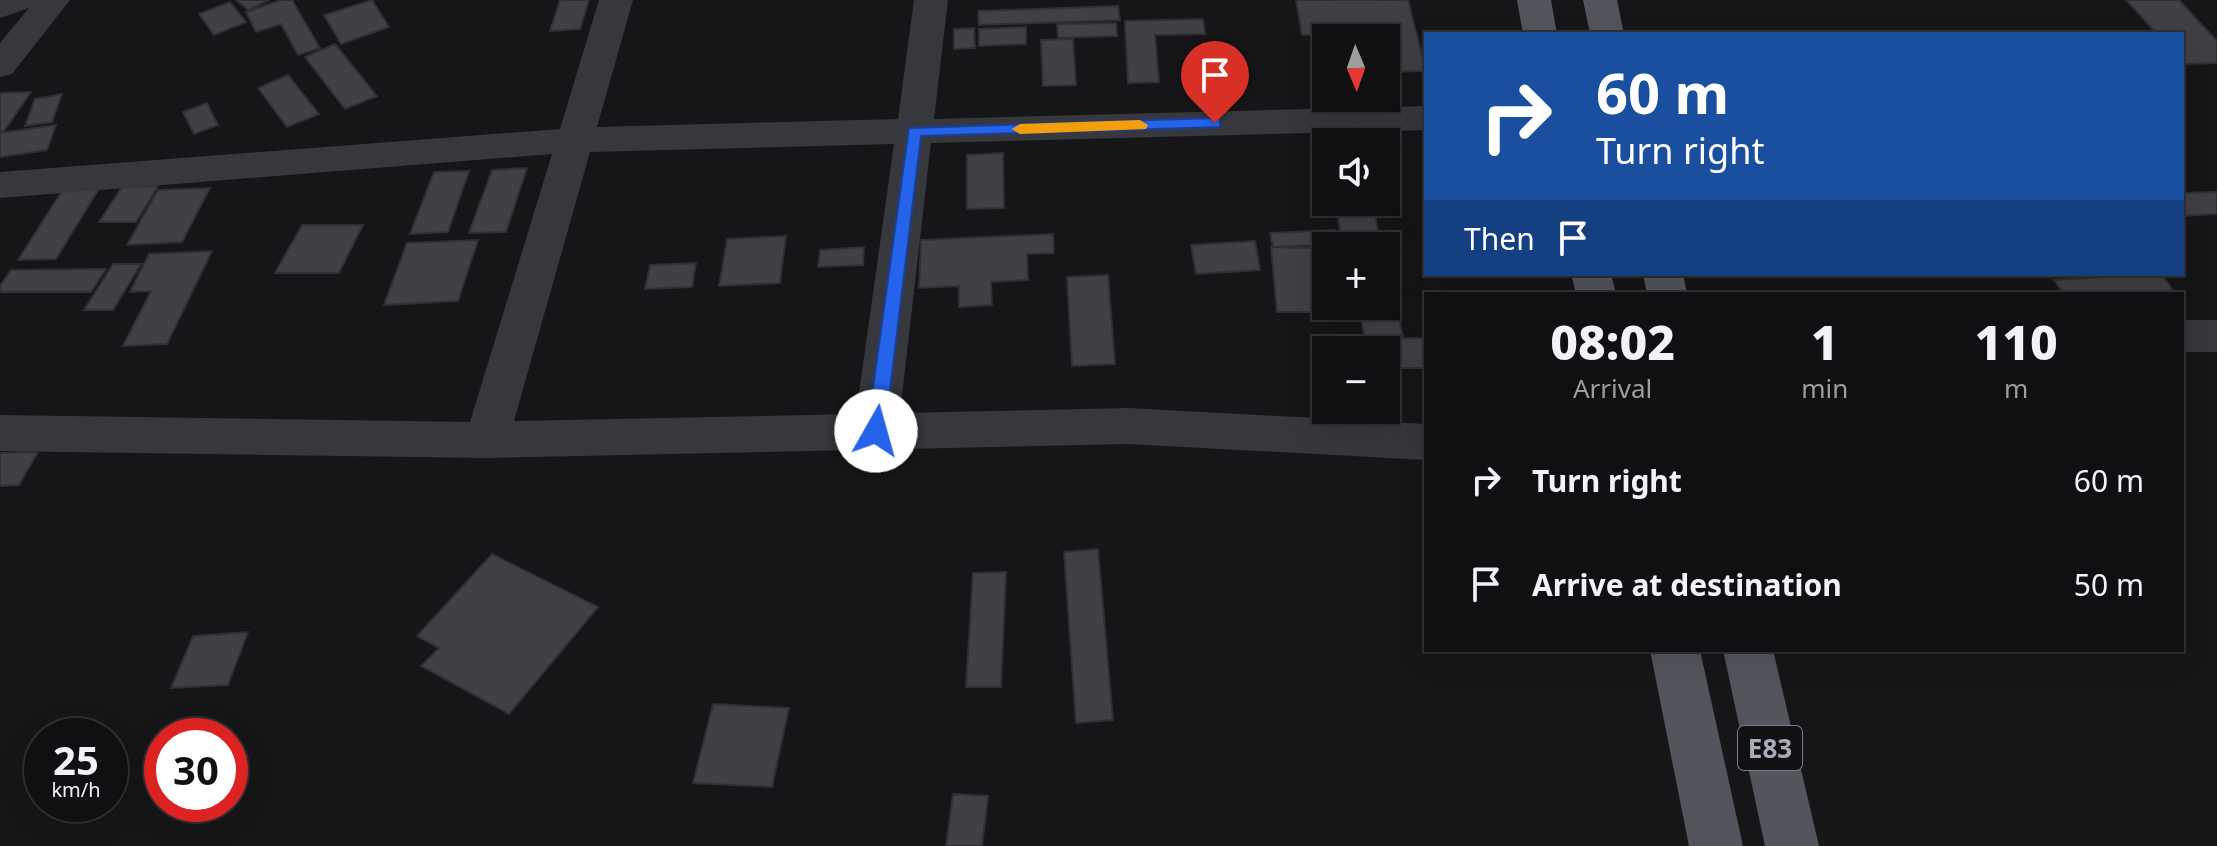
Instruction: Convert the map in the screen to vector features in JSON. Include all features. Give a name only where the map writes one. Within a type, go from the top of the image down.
[{"type":"main road","points":[[1534,0],[1540,32]]},
{"type":"main road","points":[[1600,0],[1607,32]]},
{"type":"main road","name":"E83","points":[[1675,652],[1716,846]]},
{"type":"main road","name":"E83","points":[[1748,652],[1792,846]]},
{"type":"street","points":[[0,8],[19,0]]},
{"type":"street","points":[[0,66],[53,0]]},
{"type":"street","points":[[487,440],[616,0]]},
{"type":"street","points":[[876,431],[931,0]]},
{"type":"street","points":[[0,185],[575,140],[1424,118]]},
{"type":"street","points":[[2184,336],[2217,336]]},
{"type":"street","points":[[0,433],[487,440],[1128,426],[1424,442]]},
{"type":"building","points":[[236,0],[269,0],[248,10]]},
{"type":"building","points":[[281,0],[292,0],[320,48],[298,55],[281,24],[256,32],[246,12]]},
{"type":"building","points":[[372,0],[389,27],[341,44],[324,15]]},
{"type":"building","points":[[560,0],[589,0],[580,29],[550,31]]},
{"type":"building","points":[[1296,0],[1408,0],[1424,71],[1400,72],[1400,24],[1312,24],[1312,35],[1302,35]]},
{"type":"building","points":[[2126,0],[2179,0],[2217,41],[2217,63],[2184,64],[2184,32],[2155,32]]},
{"type":"building","points":[[230,2],[246,22],[214,35],[199,14]]},
{"type":"building","points":[[1118,6],[1120,20],[979,25],[978,11]]},
{"type":"building","points":[[1203,19],[1205,34],[1155,35],[1159,82],[1128,83],[1125,21]]},
{"type":"building","points":[[1116,23],[1117,36],[1058,38],[1057,24]]},
{"type":"building","points":[[1026,27],[1026,44],[979,46],[979,29]]},
{"type":"building","points":[[974,28],[975,48],[954,49],[954,29]]},
{"type":"building","points":[[1073,39],[1076,85],[1043,86],[1041,40]]},
{"type":"building","points":[[335,44],[377,96],[345,109],[305,57]]},
{"type":"building","points":[[288,75],[319,114],[287,127],[258,88]]},
{"type":"building","points":[[31,92],[4,131],[0,132],[0,93]]},
{"type":"building","points":[[62,94],[52,122],[25,126],[35,99]]},
{"type":"building","points":[[207,103],[218,125],[194,134],[183,112]]},
{"type":"building","points":[[56,125],[47,150],[0,157],[0,133]]},
{"type":"building","points":[[1003,153],[1004,208],[967,209],[967,155]]},
{"type":"building","points":[[527,168],[506,232],[469,233],[492,170]]},
{"type":"building","points":[[469,171],[448,232],[410,234],[434,172]]},
{"type":"building","points":[[158,186],[136,222],[99,222],[122,187]]},
{"type":"building","points":[[100,187],[56,259],[18,260],[64,188]]},
{"type":"building","points":[[210,188],[182,242],[127,245],[158,190]]},
{"type":"building","points":[[2217,192],[2217,214],[2184,216],[2184,193]]},
{"type":"building","points":[[1338,216],[1375,216],[1378,232],[1340,232]]},
{"type":"building","points":[[302,225],[363,225],[339,273],[275,273]]},
{"type":"building","points":[[1335,230],[1335,232],[1312,232],[1312,245],[1273,247],[1270,233]]},
{"type":"building","points":[[1053,234],[1054,253],[1027,254],[1028,280],[991,282],[992,305],[959,307],[959,286],[919,288],[921,240]]},
{"type":"building","points":[[786,236],[780,283],[719,286],[727,239]]},
{"type":"building","points":[[478,240],[458,301],[384,305],[407,243]]},
{"type":"building","points":[[1255,241],[1260,270],[1196,274],[1191,245]]},
{"type":"building","points":[[864,247],[863,265],[818,267],[820,250]]},
{"type":"building","points":[[1271,247],[1311,248],[1312,312],[1277,312]]},
{"type":"building","points":[[212,251],[167,344],[123,346],[151,291],[130,292],[149,254]]},
{"type":"building","points":[[696,263],[692,287],[645,289],[650,265]]},
{"type":"building","points":[[113,264],[141,264],[113,310],[84,310]]},
{"type":"building","points":[[106,269],[91,292],[0,292],[0,286],[11,270]]},
{"type":"building","points":[[1108,275],[1115,364],[1072,366],[1067,277]]},
{"type":"building","points":[[2162,276],[2174,292],[2063,292],[2054,280]]},
{"type":"building","points":[[1362,320],[1400,320],[1403,338],[1424,338],[1424,368],[1400,368],[1400,336],[1364,336]]},
{"type":"building","points":[[38,452],[19,485],[0,486],[0,453]]},
{"type":"building","points":[[1098,549],[1113,720],[1076,723],[1064,552]]},
{"type":"building","points":[[492,554],[598,607],[509,714],[421,666],[439,648],[417,636]]},
{"type":"building","points":[[1006,572],[1001,687],[966,687],[973,573]]},
{"type":"building","points":[[248,632],[228,685],[171,688],[193,636]]},
{"type":"building","points":[[713,704],[789,708],[772,787],[693,783]]},
{"type":"building","points":[[953,794],[988,796],[982,846],[946,846]]},
{"type":"slow traffic","points":[[1020,129],[1140,125]]},
{"type":"route","points":[[876,431],[914,132],[1215,123]]}]
